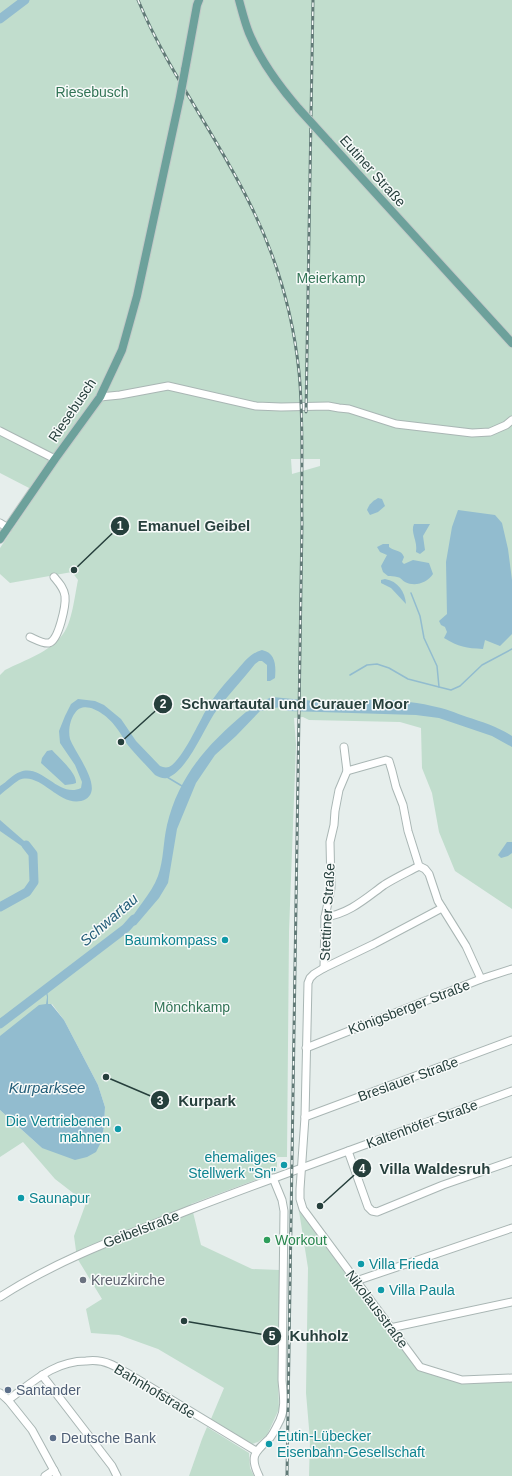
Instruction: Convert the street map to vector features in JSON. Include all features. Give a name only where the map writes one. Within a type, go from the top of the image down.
[{"type":"main road","name":"Riesebusch","points":[[0,539],[100,397],[122,350],[137,296],[180,97],[199,0]]},
{"type":"main road","name":"Eutiner Straße","points":[[239,0],[249,33],[258,52],[282,89],[512,343]]},
{"type":"street","points":[[100,397],[168,386],[256,406],[324,406],[349,409],[397,424],[472,433],[490,432],[506,425],[512,420]]},
{"type":"street","points":[[0,431],[55,459]]},
{"type":"street","points":[[0,523],[8,528]]},
{"type":"street","points":[[30,637],[41,642],[48,643],[53,640],[63,616],[65,596],[63,588],[54,577]]},
{"type":"street","name":"Stettiner Straße","points":[[302,1168],[305,1117],[308,983],[314,974],[324,968],[325,916],[331,888],[330,842],[339,790],[346,771],[344,747]]},
{"type":"street","points":[[346,771],[386,760],[389,762],[403,805],[408,831],[419,866],[426,869],[429,874],[438,901],[466,946],[481,979]]},
{"type":"street","points":[[325,916],[345,911],[358,904],[385,885],[419,866]]},
{"type":"street","points":[[324,968],[374,944],[442,908]]},
{"type":"street","name":"Königsberger Straße","points":[[306,1048],[481,979],[512,969]]},
{"type":"street","name":"Breslauer Straße","points":[[305,1117],[512,1040]]},
{"type":"street","name":"Kaltenhöfer Straße","points":[[288,1173],[512,1091]]},
{"type":"street","points":[[348,1151],[368,1207],[372,1211],[377,1212],[444,1185],[512,1161]]},
{"type":"street","name":"Nikolausstraße","points":[[302,1168],[300,1200],[303,1209],[420,1367],[462,1380],[512,1378]]},
{"type":"street","name":"Geibelstraße","points":[[0,1297],[38,1274],[84,1252],[288,1173]]},
{"type":"street","points":[[258,1476],[254,1465],[256,1451],[270,1438],[280,1420],[284,1405],[282,1380],[284,1211],[282,1200],[273,1178]]},
{"type":"street","points":[[356,1281],[512,1228]]},
{"type":"street","points":[[390,1328],[512,1302]]},
{"type":"street","name":"Bahnhofstraße","points":[[8,1400],[42,1375],[63,1364],[94,1361],[109,1364],[256,1451]]},
{"type":"street","points":[[42,1375],[112,1466],[117,1476]]},
{"type":"street","points":[[0,1393],[8,1400],[32,1430],[56,1473],[45,1476]]},
{"type":"green space","points":[[0,0],[512,0],[512,909],[455,871],[439,832],[432,793],[422,768],[421,728],[400,722],[309,720],[303,717],[294,718],[296,745],[289,932],[287,1157],[277,1157],[277,1172],[191,1204],[201,1245],[252,1269],[280,1270],[278,1379],[279,1409],[267,1435],[258,1442],[252,1444],[211,1419],[224,1388],[158,1349],[119,1335],[91,1333],[86,1309],[102,1299],[77,1258],[74,1236],[86,1203],[55,1179],[23,1142],[0,1157],[0,1110],[42,1148],[101,1142],[104,1127],[105,1107],[98,1085],[64,1020],[52,1004],[0,1039],[0,675],[5,670],[44,651],[63,634],[71,616],[78,580],[72,572],[10,583],[0,574],[0,548],[107,389],[98,392],[31,489],[0,473]],"holes":[[[291,459],[320,459],[320,466],[292,474]]]},
{"type":"green space","points":[[299,1211],[417,1369],[464,1383],[512,1381],[512,1476],[309,1476],[310,1440],[306,1393],[308,1268]]},
{"type":"green space","points":[[207,1427],[249,1453],[250,1468],[254,1476],[189,1476]]},
{"type":"water","points":[[378,498],[382,499],[385,506],[378,512],[370,515],[367,510],[371,503]]},
{"type":"water","points":[[458,510],[495,515],[502,523],[508,549],[512,580],[512,634],[500,646],[485,640],[483,649],[472,648],[458,645],[444,638],[447,632],[445,627],[441,625],[439,621],[447,614],[446,562],[452,527]]},
{"type":"water","points":[[414,524],[430,524],[423,536],[425,550],[420,554],[416,552],[413,530]]},
{"type":"water","points":[[383,544],[389,544],[391,549],[403,554],[404,557],[402,562],[404,564],[413,560],[429,563],[433,574],[428,580],[417,584],[405,582],[398,577],[388,576],[383,572],[381,566],[387,555],[380,552],[377,547]]},
{"type":"water","points":[[385,579],[394,582],[400,588],[404,595],[406,604],[391,588],[381,583],[381,580]]},
{"type":"water","points":[[262,650],[273,657],[275,665],[275,678],[267,681],[267,665],[262,661],[255,664],[214,714],[188,759],[174,774],[167,778],[162,778],[155,775],[127,744],[112,722],[96,710],[84,707],[79,709],[73,716],[69,732],[70,739],[87,770],[92,787],[91,794],[86,799],[77,802],[68,800],[44,785],[27,778],[19,780],[0,795],[0,786],[17,773],[28,771],[36,772],[65,789],[73,790],[81,788],[82,782],[75,765],[60,743],[59,731],[71,704],[78,699],[95,701],[104,705],[121,719],[136,741],[160,766],[169,767],[180,756],[209,705],[230,677],[248,658]]},
{"type":"water","points":[[272,697],[314,701],[388,700],[418,703],[450,711],[501,730],[512,736],[512,747],[492,736],[439,718],[416,715],[288,711],[280,707],[260,711],[215,755],[196,783],[177,829],[168,883],[159,898],[136,925],[126,928],[158,876],[167,825],[172,807],[187,776],[207,749],[219,736],[249,711],[253,705]]},
{"type":"water","points":[[52,750],[71,770],[76,779],[76,783],[65,785],[41,763],[42,758],[47,751]]},
{"type":"water","points":[[0,820],[31,847],[33,854],[0,831]]},
{"type":"water","points":[[507,842],[512,842],[512,853],[501,858],[498,855]]},
{"type":"water","name":"Kurparksee","points":[[46,988],[48,1004],[51,1004],[64,1020],[98,1085],[105,1107],[104,1127],[101,1142],[96,1152],[87,1157],[75,1160],[42,1148],[0,1110],[0,1036],[39,1005],[46,1004]]},
{"type":"waterway","name":"Schwartau","points":[[0,19],[25,0]]},
{"type":"waterway","points":[[411,593],[420,616],[424,638],[437,666],[439,687],[451,690],[460,686],[482,665],[512,649]]},
{"type":"waterway","points":[[350,675],[367,665],[377,664],[389,668],[408,679],[439,687]]},
{"type":"waterway","points":[[167,777],[182,786]]},
{"type":"waterway","points":[[0,907],[27,892],[34,882],[33,854],[26,845]]},
{"type":"waterway","name":"Schwartau","points":[[0,1024],[126,928],[134,919]]},
{"type":"railway","points":[[138,0],[163,52],[237,178],[268,244],[288,307],[296,350],[301,391],[302,523],[287,1476]]},
{"type":"railway","points":[[306,412],[313,0]]},
{"type":"place","name":"Emanuel Geibel","points":[[74,570]]},
{"type":"place","name":"Schwartautal und Curauer Moor","points":[[121,742]]},
{"type":"place","name":"Baumkompass","points":[[225,940]]},
{"type":"place","name":"Kurpark","points":[[106,1077]]},
{"type":"place","name":"Die Vertriebenen mahnen","points":[[118,1129]]},
{"type":"place","name":"ehemaliges Stellwerk \"Sn\"","points":[[284,1165]]},
{"type":"place","name":"Saunapur","points":[[21,1198]]},
{"type":"place","name":"Villa Waldesruh","points":[[320,1206]]},
{"type":"place","name":"Workout","points":[[267,1240]]},
{"type":"place","name":"Villa Frieda","points":[[361,1264]]},
{"type":"place","name":"Kreuzkirche","points":[[83,1280]]},
{"type":"place","name":"Villa Paula","points":[[381,1290]]},
{"type":"place","name":"Kuhholz","points":[[184,1321]]},
{"type":"place","name":"Santander","points":[[8,1390]]},
{"type":"place","name":"Deutsche Bank","points":[[53,1438]]},
{"type":"place","name":"Eutin-Lübecker Eisenbahn-Gesellschaft","points":[[269,1444]]},
{"type":"park label","name":"Meierkamp","points":[[331,278]]},
{"type":"park label","name":"Mönchkamp","points":[[192,1007]]}]
